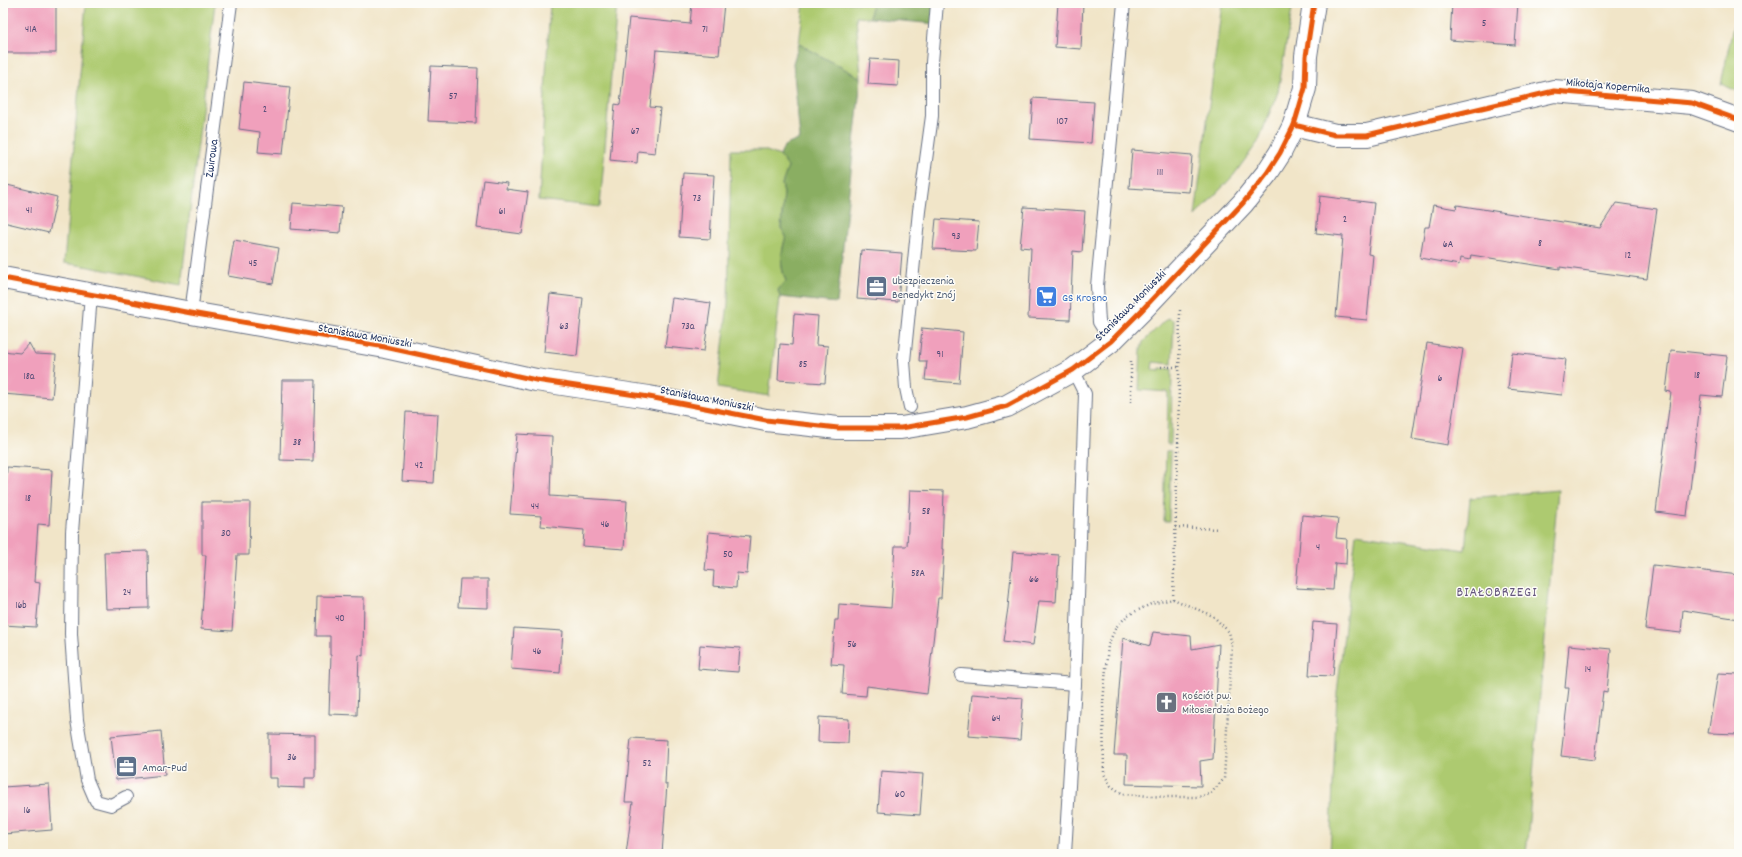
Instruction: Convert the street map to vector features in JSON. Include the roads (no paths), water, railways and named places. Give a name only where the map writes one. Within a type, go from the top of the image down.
[{"type":"street","name":"Stanisława Moniuszki","points":[[3,278],[191,314],[385,347],[536,380],[649,397],[766,420],[838,428],[901,428],[967,417],[1007,406],[1073,370],[1111,341],[1243,203],[1267,173],[1280,153],[1294,125],[1305,88],[1306,56],[1314,3]]},
{"type":"street","name":"Mikołaja Kopernika","points":[[1294,125],[1335,135],[1367,135],[1554,90],[1692,103],[1739,120]]},
{"type":"lane","name":"Żwirowa","points":[[191,314],[231,3]]},
{"type":"lane","points":[[910,407],[906,388],[904,361],[932,116],[932,62],[937,3]]},
{"type":"lane","points":[[1111,341],[1099,322],[1097,286],[1124,3]]},
{"type":"lane","points":[[91,295],[72,532],[72,642],[78,720],[87,780],[96,801],[111,805],[126,797]]},
{"type":"lane","points":[[1065,854],[1076,684],[1085,394],[1073,370]]},
{"type":"lane","points":[[961,675],[1076,684]]},
{"type":"place","name":"Ubezpieczenia Benedykt Znój","points":[[877,287]]},
{"type":"place","name":"GS Krosno","points":[[1046,297]]},
{"type":"place","name":"Kościół pw. Miłosierdzia Bożego","points":[[1167,702]]},
{"type":"place","name":"Amar-Pud","points":[[126,767]]},
{"type":"district","name":"BIAŁOBRZEGI","points":[[1497,591]]}]
